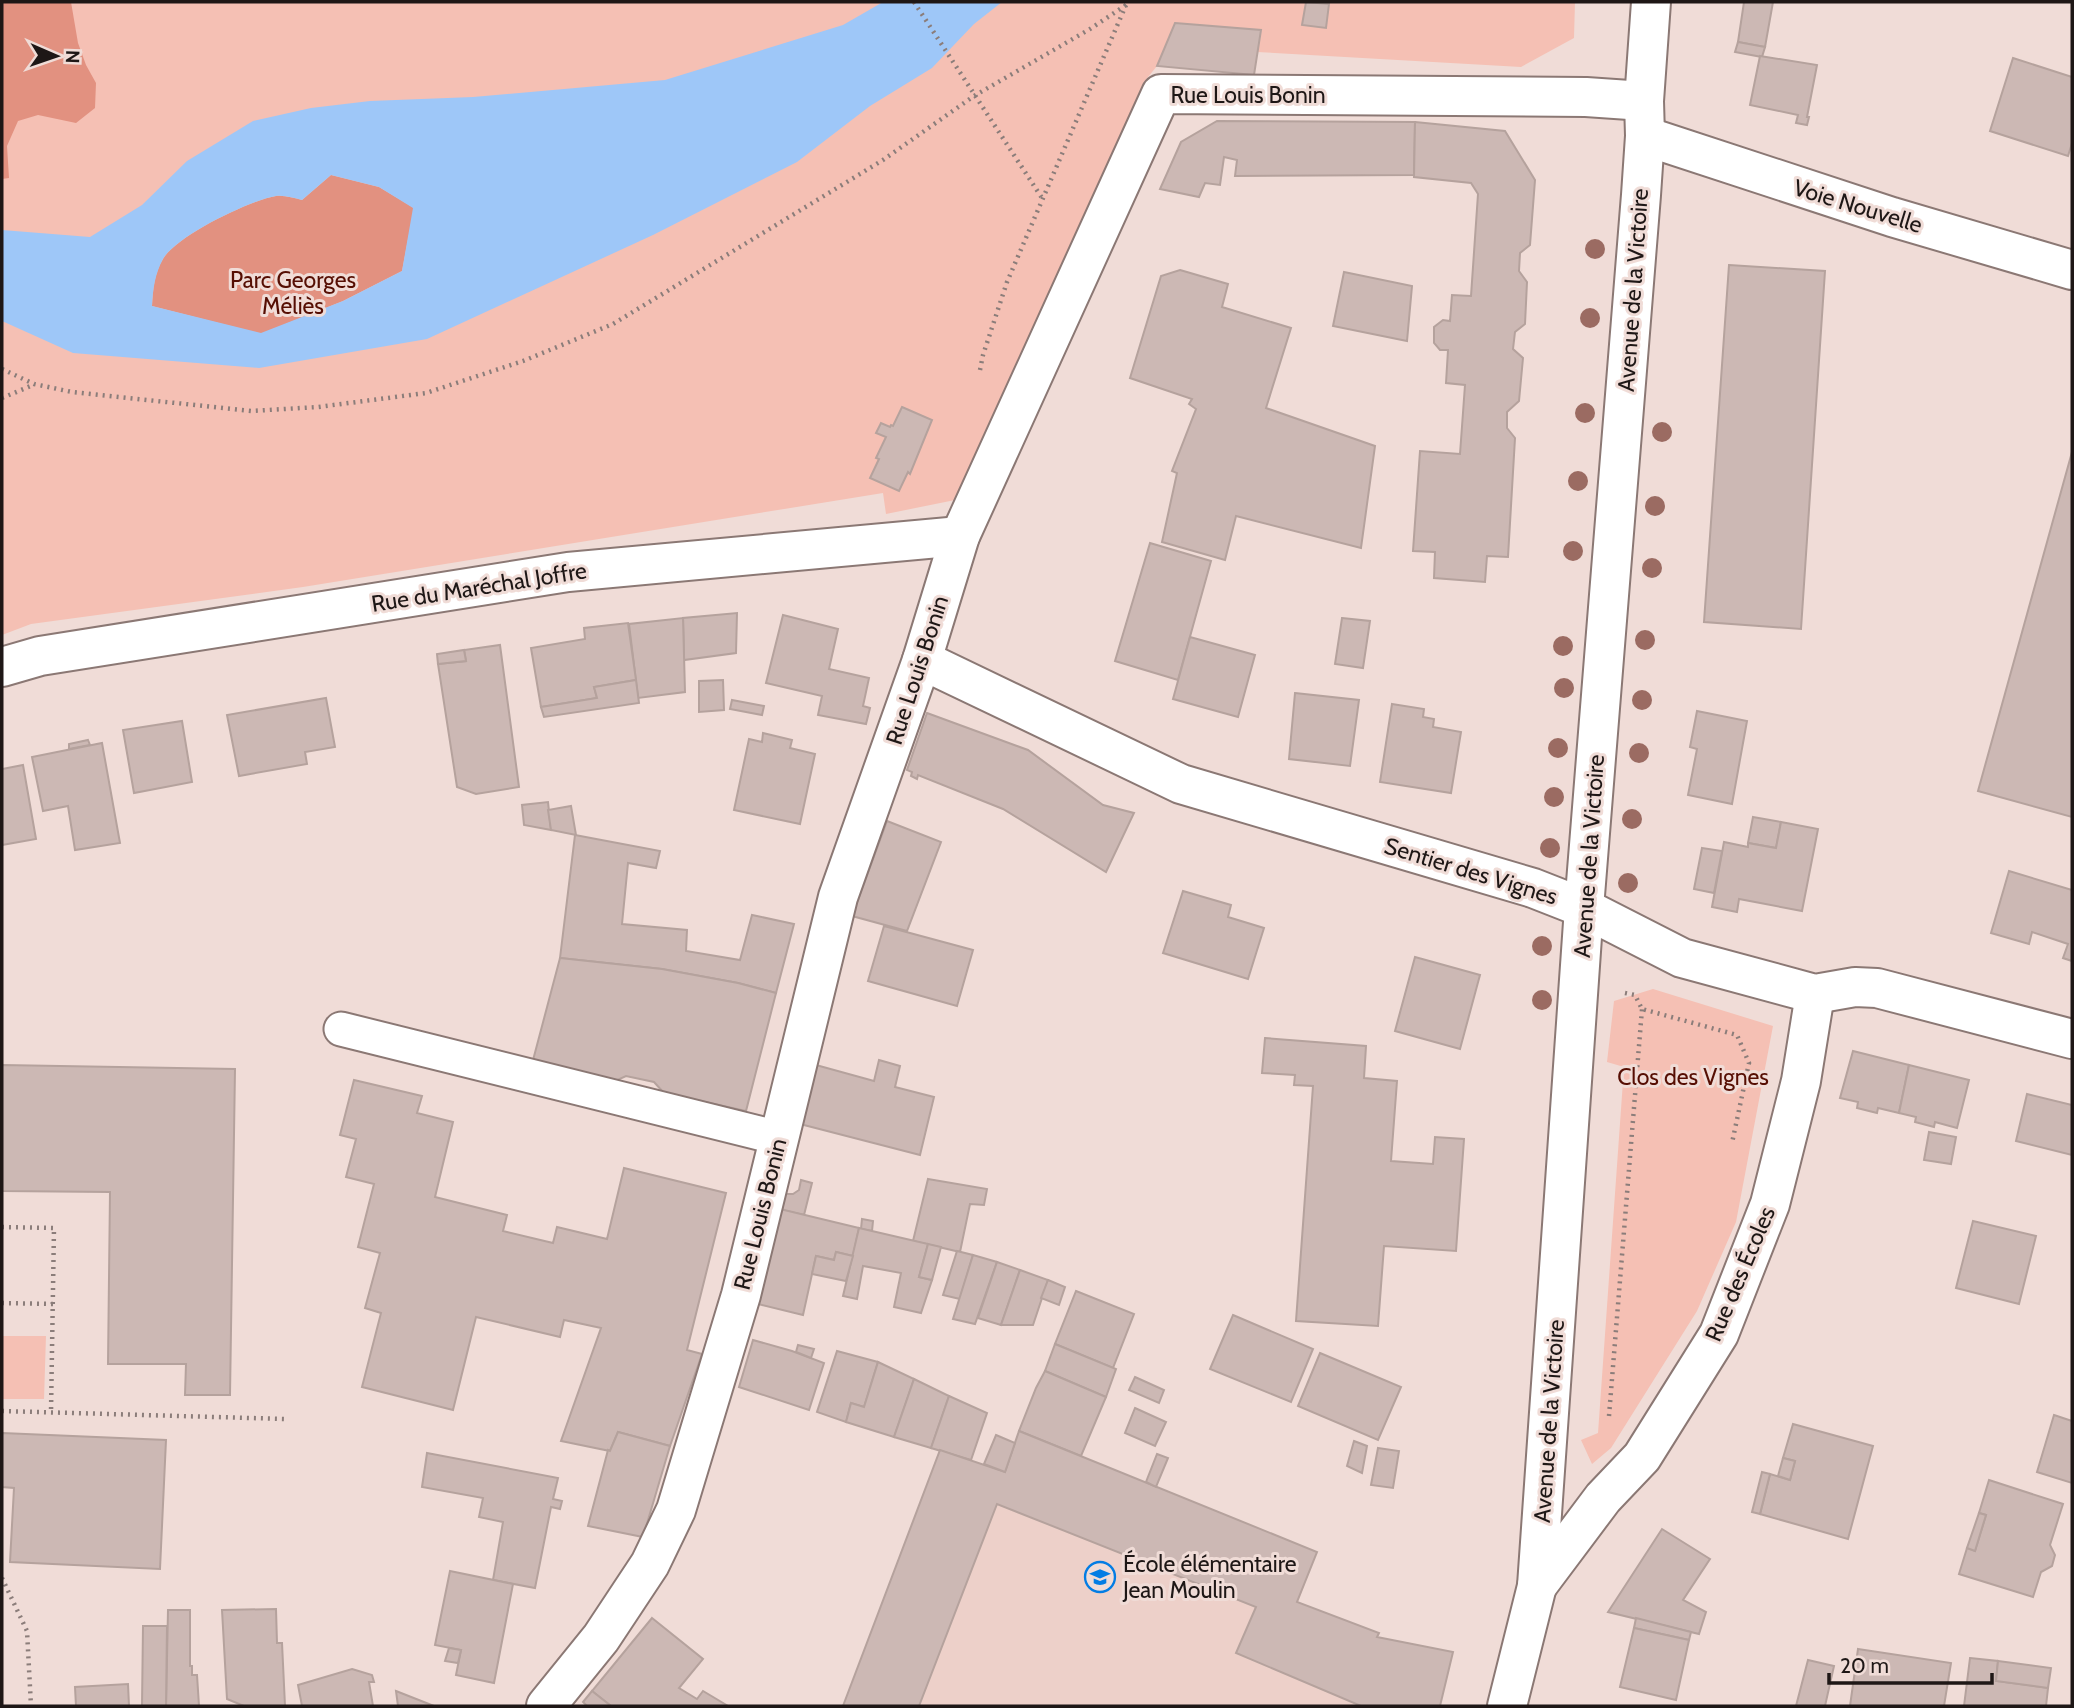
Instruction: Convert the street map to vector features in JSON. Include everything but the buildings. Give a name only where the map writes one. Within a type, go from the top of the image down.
[{"type":"street","name":"Avenue de la Victoire","points":[[1511,1705],[1537,1586],[1651,2]]},
{"type":"street","name":"Rue Louis Bonin","points":[[546,1706],[601,1638],[643,1575],[676,1510],[741,1295],[838,897],[922,660],[960,536],[1161,93],[1586,97],[1644,119]]},
{"type":"street","name":"Voie Nouvelle","points":[[1644,119],[1892,217],[2072,270]]},
{"type":"street","name":"Rue du Maréchal Joffre","points":[[2,667],[40,656],[568,572],[960,536]]},
{"type":"street","name":"Sentier des Vignes","points":[[922,660],[1181,784],[1533,888],[1584,908],[1682,958],[1815,994],[1855,987],[1877,988],[2072,1040]]},
{"type":"street","name":"Rue des Écoles","points":[[1537,1586],[1604,1498],[1642,1457],[1719,1334],[1770,1203],[1801,1081],[1815,994]]},
{"type":"lane","points":[[341,1029],[779,1138]]},
{"type":"path","points":[[914,2],[1043,199]]},
{"type":"path","points":[[2,369],[34,384],[72,392],[251,411],[318,407],[426,393],[523,361],[613,324],[883,160],[974,96],[1090,29],[1127,3]]},
{"type":"path","points":[[979,375],[1007,282],[1127,3]]},
{"type":"path","points":[[2,398],[34,384]]},
{"type":"path","points":[[1580,984],[1635,995],[1642,1009],[1609,1420],[1616,1408]]},
{"type":"path","points":[[1642,1009],[1737,1035],[1749,1063],[1730,1155]]},
{"type":"path","points":[[2,1227],[54,1228],[51,1412]]},
{"type":"path","points":[[2,1303],[53,1304]]},
{"type":"path","points":[[2,1410],[286,1419]]},
{"type":"path","points":[[2,1578],[27,1631],[31,1706]]},
{"type":"shaded area","name":"École élémentaire Jean Moulin","points":[[1019,1431],[1317,1552],[1298,1602],[1379,1633],[1377,1637],[1453,1652],[1440,1706],[843,1706],[940,1450],[1004,1471]]},
{"type":"green space","name":"Parc Georges Méliès","points":[[2,2],[1575,2],[1574,38],[1521,67],[1257,52],[1260,30],[1175,23],[1157,66],[1144,82],[955,500],[886,514],[883,493],[303,587],[31,624],[2,635]]},
{"type":"green space","points":[[2,2],[71,2],[78,43],[96,83],[95,108],[76,123],[38,115],[18,121],[7,146],[9,178],[2,179]]},
{"type":"green space","points":[[331,175],[379,187],[414,208],[402,271],[343,301],[261,334],[152,306],[154,281],[160,265],[182,240],[215,220],[264,199],[279,196],[302,200]]},
{"type":"green space","name":"Clos des Vignes","points":[[1653,989],[1773,1026],[1736,1222],[1697,1311],[1611,1448],[1592,1464],[1581,1440],[1598,1433],[1624,1067],[1607,1062],[1614,1001]]},
{"type":"green space","points":[[2,1336],[46,1336],[44,1399],[2,1399]]},
{"type":"water","points":[[883,2],[1002,2],[974,24],[932,68],[870,106],[797,162],[653,235],[427,339],[259,368],[73,353],[2,321],[2,230],[90,237],[142,205],[187,161],[253,121],[311,108],[370,101],[473,97],[665,80],[843,25]],"holes":[[[331,175],[379,187],[413,208],[402,271],[343,301],[261,333],[152,306],[155,281],[163,259],[182,240],[215,220],[249,204],[276,196],[302,200]]]},
{"type":"place","name":"École élémentaire Jean Moulin","points":[[1100,1577]]}]
